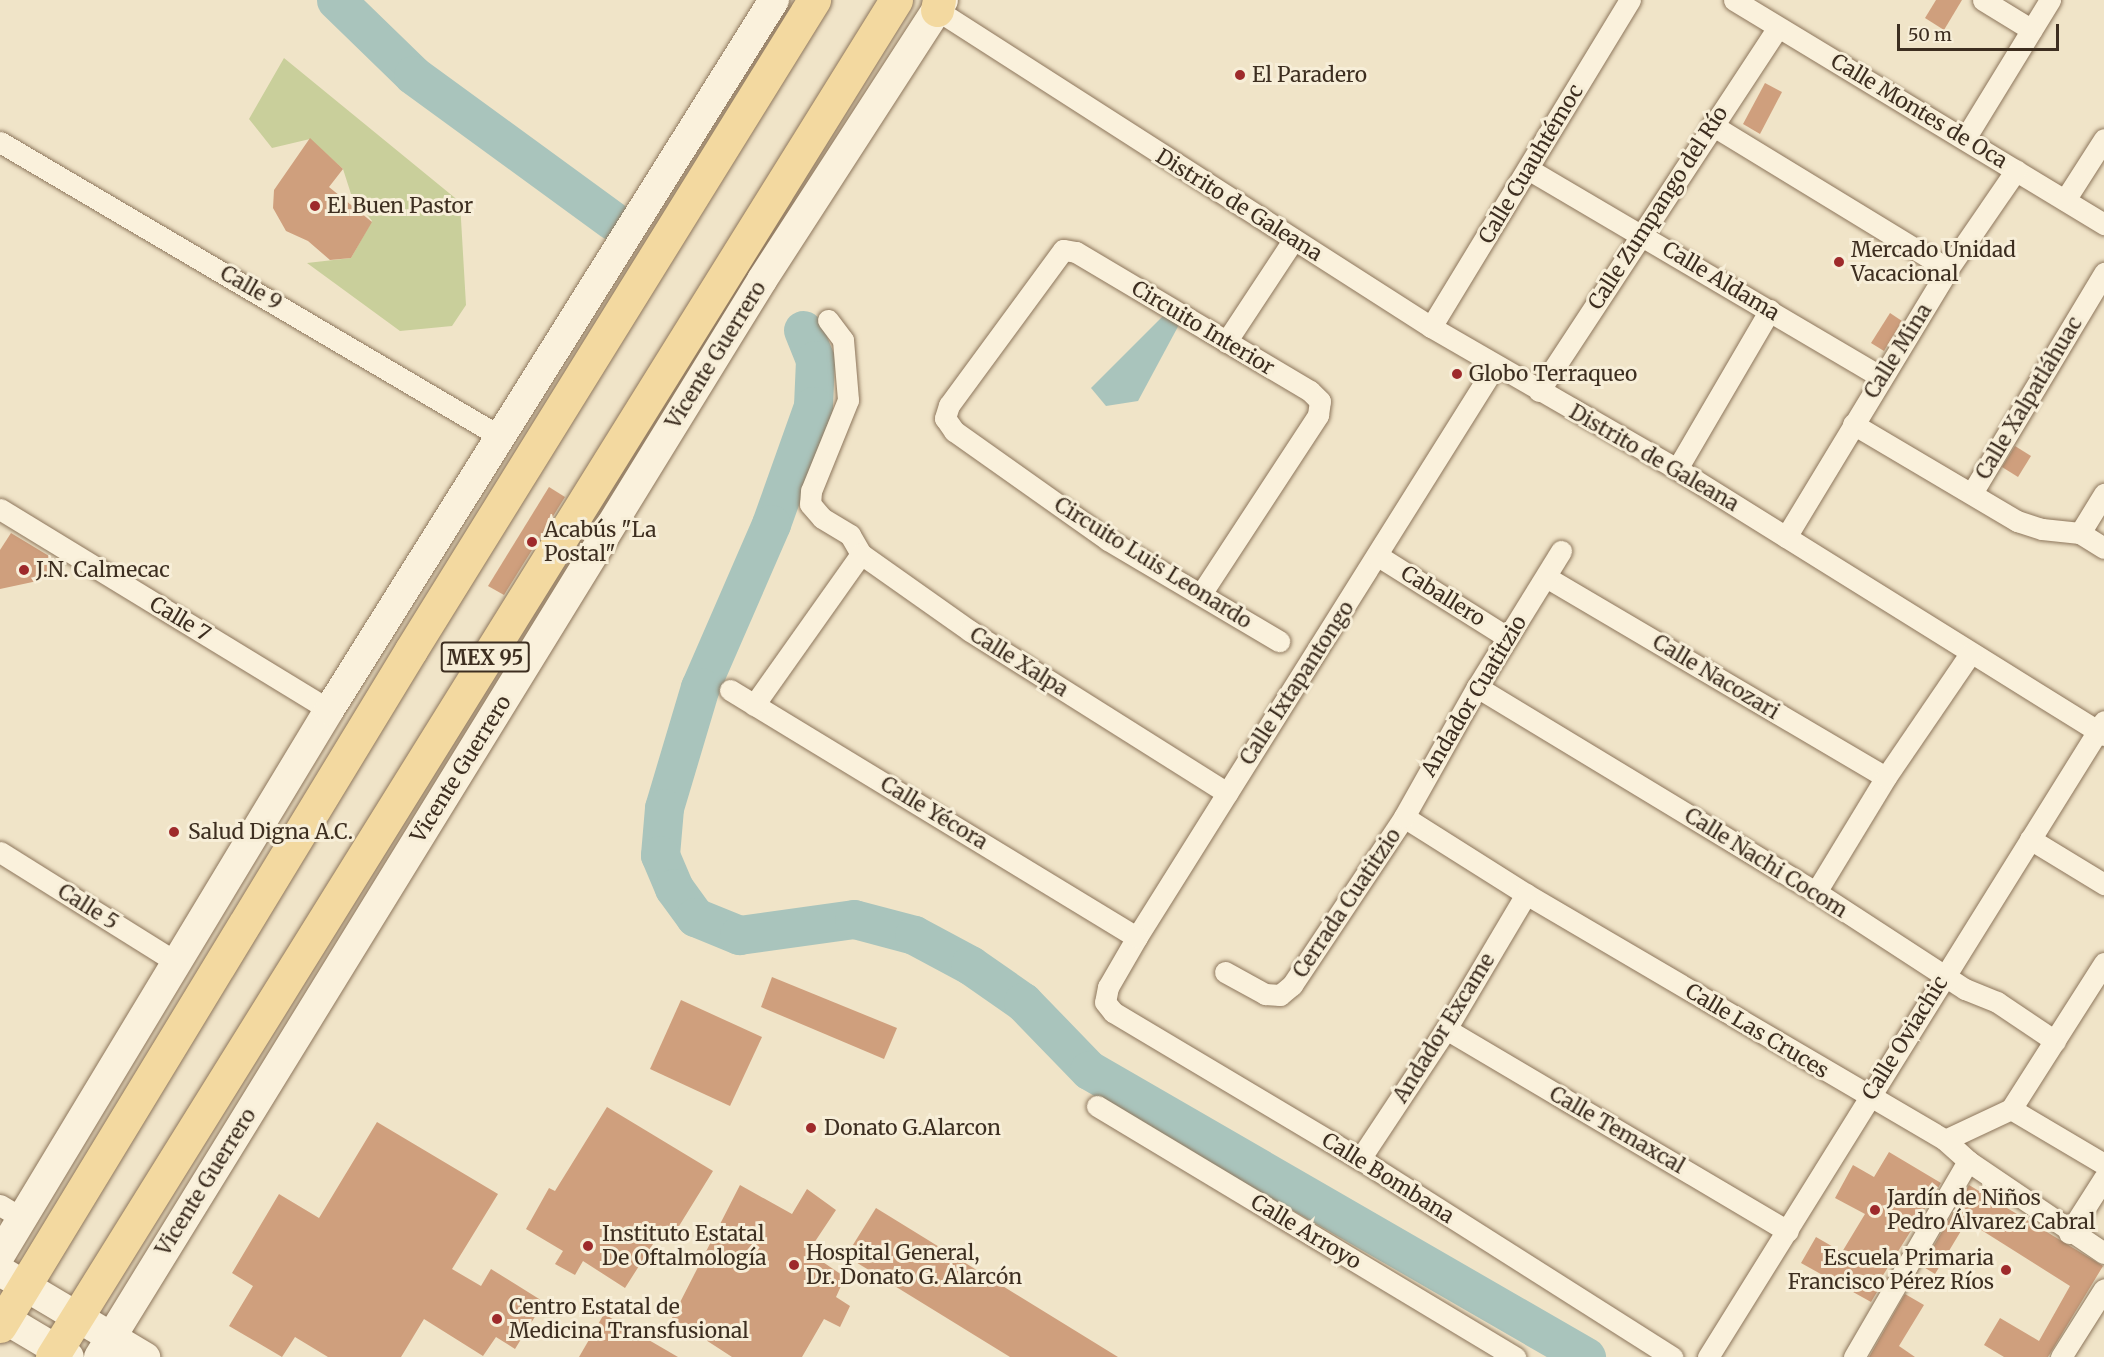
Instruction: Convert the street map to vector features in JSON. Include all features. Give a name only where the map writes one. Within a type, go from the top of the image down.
[{"type":"main road","points":[[0,1255],[11,1212],[176,962],[329,710],[774,0]]},
{"type":"main road","name":"MEX 95","points":[[2,1320],[13,1279],[411,650],[814,0]]},
{"type":"main road","name":"MEX 95","points":[[59,1355],[76,1316],[896,0]]},
{"type":"main road","name":"Vicente Guerrero","points":[[105,1347],[762,280],[939,3]]},
{"type":"main road","points":[[378,632],[411,650]]},
{"type":"main road","points":[[13,1279],[76,1316],[105,1347],[146,1357]]},
{"type":"main road","points":[[2,1320],[59,1355]]},
{"type":"street","name":"Calle Cuauhtémoc","points":[[1431,327],[1630,0]]},
{"type":"street","name":"Calle Montes de Oca","points":[[1734,0],[1966,137],[2104,224]]},
{"type":"street","points":[[1983,0],[2032,30]]},
{"type":"street","points":[[1966,137],[2050,0]]},
{"type":"street","name":"Distrito de Galeana","points":[[939,3],[1294,239],[1431,327],[1677,469],[1970,654],[2102,729]]},
{"type":"street","name":"Calle Zumpango del Río","points":[[1539,391],[1778,27]]},
{"type":"street","points":[[1712,126],[1948,269]]},
{"type":"street","points":[[2065,200],[2104,139]]},
{"type":"street","name":"Calle 9","points":[[0,142],[501,437]]},
{"type":"street","name":"Calle Aldama","points":[[1528,169],[1642,234],[1881,377]]},
{"type":"street","name":"Calle Mina","points":[[1786,537],[1948,269],[2016,170]]},
{"type":"street","points":[[1226,342],[1294,239]]},
{"type":"street","name":"Circuito Interior","points":[[945,418],[949,405],[1063,250],[1076,252],[1310,391],[1320,401],[1318,415],[1201,594]]},
{"type":"street","name":"Calle Xalpatláhuac","points":[[1972,493],[2104,273]]},
{"type":"street","points":[[1677,469],[1770,310]]},
{"type":"street","name":"Calle Xalpa","points":[[828,320],[843,340],[848,400],[811,491],[810,504],[822,518],[850,535],[861,554],[970,631],[1227,793]]},
{"type":"street","name":"Calle Ixtapantongo","points":[[1105,1002],[1108,987],[1137,937],[1495,366]]},
{"type":"street","name":"Circuito Luis Leonardo","points":[[945,418],[954,431],[1108,540],[1278,641]]},
{"type":"street","points":[[1853,424],[2017,521],[2042,529],[2080,532],[2104,548]]},
{"type":"street","points":[[2080,532],[2104,494]]},
{"type":"street","name":"Calle 7","points":[[0,509],[329,710]]},
{"type":"street","points":[[1546,578],[1561,551]]},
{"type":"street","points":[[754,705],[861,554]]},
{"type":"street","name":"Caballero","points":[[1378,556],[1507,637]]},
{"type":"street","name":"Andador Cuatitzio","points":[[1404,817],[1477,687],[1546,578]]},
{"type":"street","name":"Calle Nacozari","points":[[1546,578],[1886,777]]},
{"type":"street","points":[[1816,892],[1886,777],[1970,654]]},
{"type":"street","name":"Calle Nachi Cocom","points":[[1477,687],[1816,892],[1965,989],[1996,1002],[2055,1041]]},
{"type":"street","name":"Calle Yécora","points":[[730,690],[1137,937]]},
{"type":"street","name":"Calle Oviachic","points":[[1708,1357],[1788,1231],[1944,975],[2102,729]]},
{"type":"street","name":"Calle Las Cruces","points":[[1404,817],[1526,894],[1868,1097],[1945,1140],[1968,1161],[2069,1233],[2104,1253]]},
{"type":"street","name":"Cerrada Cuatitzio","points":[[1225,972],[1265,994],[1280,995],[1292,985],[1404,817]]},
{"type":"street","points":[[2030,839],[2104,884]]},
{"type":"street","name":"Calle 5","points":[[0,852],[176,962]]},
{"type":"street","name":"Andador Excame","points":[[1360,1160],[1446,1029],[1526,894]]},
{"type":"street","points":[[1945,1140],[2011,1110],[2104,963]]},
{"type":"street","name":"Calle Bombana","points":[[1105,1002],[1113,1012],[1360,1160],[1672,1357]]},
{"type":"street","name":"Calle Temaxcal","points":[[1446,1029],[1788,1231]]},
{"type":"street","name":"Calle Arroyo","points":[[1097,1106],[1188,1164],[1515,1357]]},
{"type":"street","points":[[2011,1110],[2104,1164]]},
{"type":"street","points":[[1854,1357],[1968,1161]]},
{"type":"street","points":[[2069,1233],[2104,1178]]},
{"type":"street","points":[[2061,1357],[2104,1289]]},
{"type":"green space","points":[[284,58],[460,202],[466,305],[452,326],[400,331],[307,263],[351,258],[372,221],[351,194],[343,169],[310,139],[272,148],[249,119]]},
{"type":"water","points":[[1169,310],[1181,321],[1138,401],[1106,406],[1091,388]]},
{"type":"building","points":[[1936,0],[1962,0],[1944,30],[1925,18]]},
{"type":"building","points":[[1765,83],[1782,92],[1760,134],[1743,124]]},
{"type":"building","points":[[310,138],[343,169],[329,187],[372,222],[351,258],[330,260],[308,241],[286,231],[273,208],[274,190]]},
{"type":"building","points":[[1890,313],[1902,321],[1884,351],[1871,343]]},
{"type":"building","points":[[2015,446],[2031,456],[2018,477],[2002,467]]},
{"type":"building","points":[[549,487],[565,497],[504,595],[488,586]]},
{"type":"building","name":"J.N. Calmecac","points":[[11,533],[54,559],[42,580],[0,589],[0,550]]},
{"type":"building","points":[[772,977],[897,1028],[884,1059],[761,1007]]},
{"type":"building","points":[[681,1000],[762,1037],[730,1106],[650,1069]]},
{"type":"building","points":[[607,1107],[713,1171],[671,1239],[660,1233],[625,1288],[583,1261],[575,1275],[555,1264],[563,1251],[526,1229],[549,1188],[555,1191]]},
{"type":"building","points":[[377,1122],[498,1194],[452,1269],[481,1286],[491,1269],[544,1302],[515,1349],[496,1337],[483,1356],[424,1319],[401,1357],[328,1357],[295,1337],[282,1357],[229,1326],[253,1286],[232,1273],[279,1194],[319,1218]]},
{"type":"building","points":[[1889,1152],[1941,1183],[1880,1280],[1883,1282],[1871,1302],[1801,1263],[1816,1237],[1842,1252],[1865,1214],[1835,1198],[1853,1165],[1874,1177]]},
{"type":"building","points":[[740,1185],[792,1214],[807,1189],[836,1210],[808,1252],[845,1277],[836,1297],[850,1306],[840,1327],[824,1319],[802,1357],[732,1357],[672,1318]]},
{"type":"building","points":[[1969,1185],[2103,1266],[2048,1357],[2004,1357],[1984,1345],[2000,1318],[2039,1341],[2070,1286],[1967,1221],[1935,1274],[1922,1266]]},
{"type":"building","points":[[876,1208],[1118,1357],[1010,1357],[846,1256]]},
{"type":"building","points":[[1905,1294],[1924,1305],[1899,1346],[1915,1357],[1869,1357]]},
{"type":"building","points":[[604,1314],[678,1357],[579,1357]]},
{"type":"waterway","points":[[336,0],[413,75],[612,220]]},
{"type":"waterway","points":[[803,330],[815,360],[813,406],[771,524],[700,687],[664,808],[660,855],[674,888],[695,917],[739,935],[854,919],[914,935],[970,965],[1023,1002],[1089,1070],[1586,1357]]},
{"type":"place","name":"El Paradero","points":[[1240,75]]},
{"type":"place","name":"El Buen Pastor","points":[[315,206]]},
{"type":"place","name":"Mercado Unidad Vacacional","points":[[1839,262]]},
{"type":"place","name":"Globo Terraqueo","points":[[1457,374]]},
{"type":"place","name":"Acabús \"La Postal\"","points":[[532,542]]},
{"type":"place","name":"J.N. Calmecac","points":[[24,570]]},
{"type":"place","name":"Salud Digna A.C.","points":[[174,832]]},
{"type":"place","name":"Donato G.Alarcon","points":[[811,1128]]},
{"type":"place","name":"Jardín de Niños Pedro Álvarez Cabral","points":[[1875,1210]]},
{"type":"place","name":"Instituto Estatal De Oftalmología","points":[[588,1246]]},
{"type":"place","name":"Hospital General, Dr. Donato G. Alarcón","points":[[794,1265]]},
{"type":"place","name":"Escuela Primaria Francisco Pérez Ríos","points":[[2006,1270]]},
{"type":"place","name":"Centro Estatal de Medicina Transfusional","points":[[497,1319]]}]
